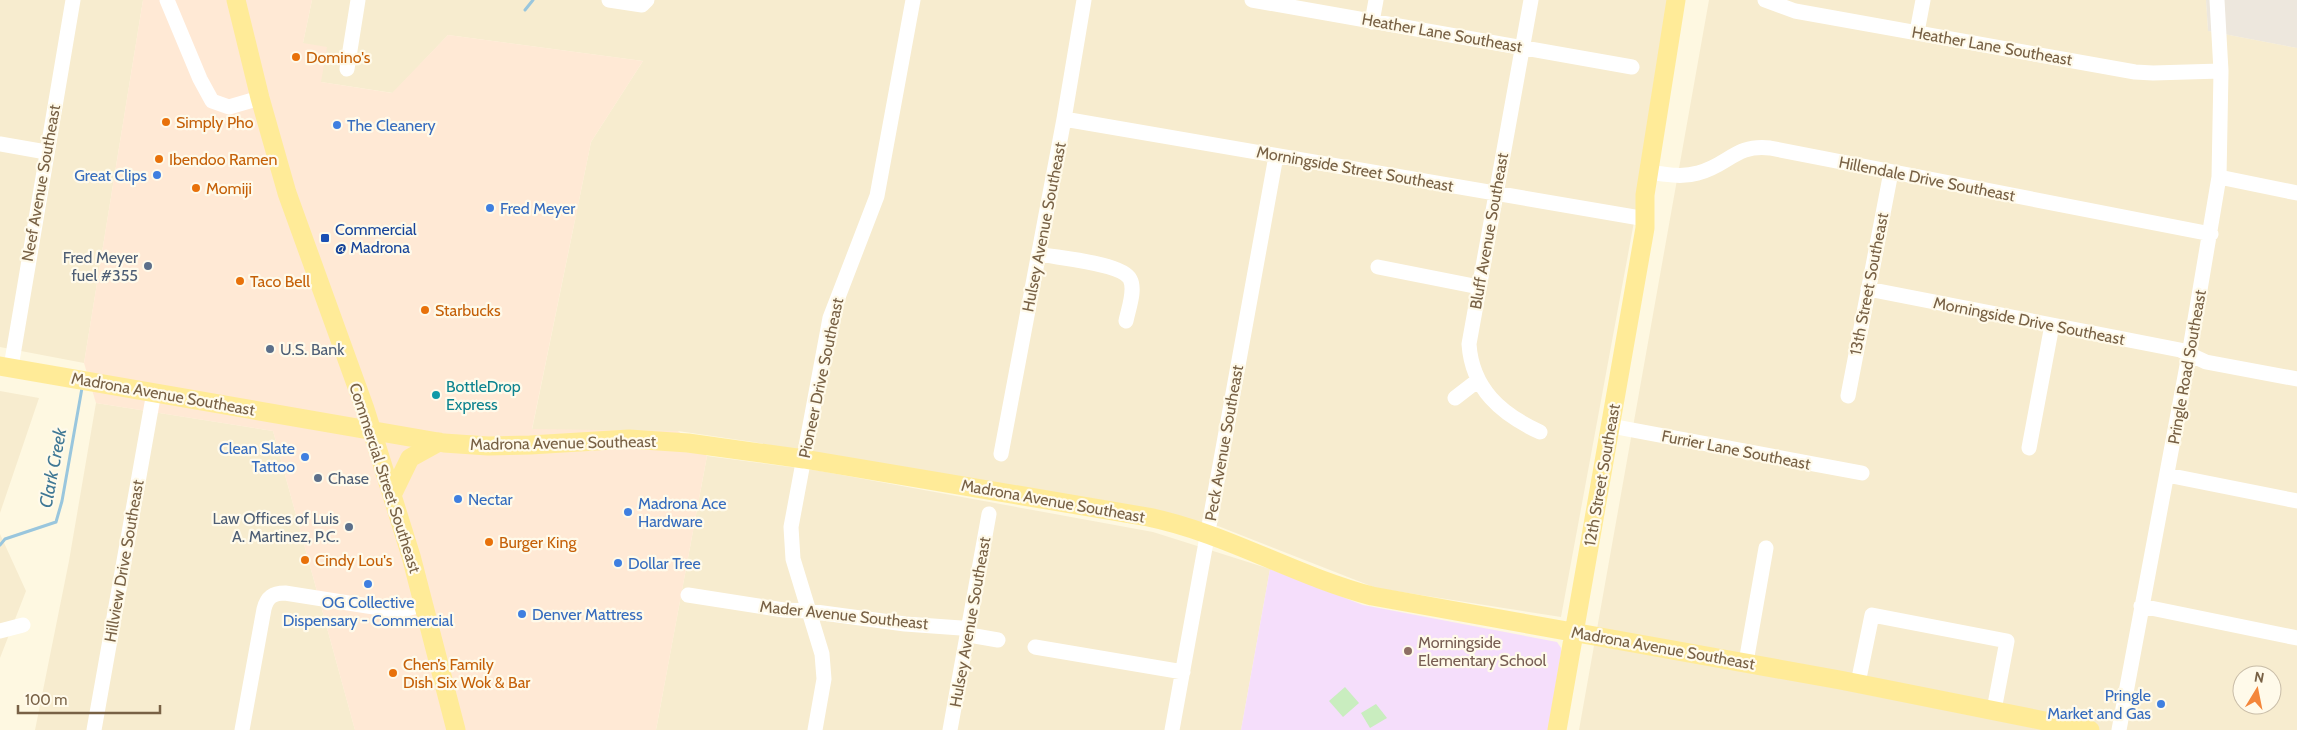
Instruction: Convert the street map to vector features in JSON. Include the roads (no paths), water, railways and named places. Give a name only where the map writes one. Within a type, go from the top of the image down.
[{"type":"main road","name":"Commercial Street Southeast","points":[[236,0],[260,98],[287,193],[371,430],[392,495],[425,604],[456,730]]},
{"type":"main road","name":"12th Street Southeast","points":[[1557,730],[1646,219],[1654,196],[1652,172],[1676,0]]},
{"type":"main road","name":"12th Street Southeast","points":[[1652,172],[1685,0]]},
{"type":"main road","name":"Madrona Avenue Southeast","points":[[5,366],[439,442],[480,446],[530,446],[629,439],[688,443],[804,459],[1148,517],[1207,534],[1296,570],[1364,594],[1746,662],[2090,730]]},
{"type":"main road","points":[[392,495],[410,458],[439,442]]},
{"type":"street","name":"Neef Avenue Southeast","points":[[5,366],[73,0]]},
{"type":"street","points":[[168,0],[200,79],[212,101],[229,106],[260,98]]},
{"type":"street","points":[[347,69],[358,0]]},
{"type":"street","points":[[609,0],[642,5],[647,0]]},
{"type":"street","name":"Pioneer Drive Southeast","points":[[815,730],[824,667],[818,636],[792,559],[790,544],[791,527],[830,318],[877,196],[913,0]]},
{"type":"street","name":"Hulsey Avenue Southeast","points":[[1001,454],[1064,119],[1084,0]]},
{"type":"street","name":"Heather Lane Southeast","points":[[1252,0],[1632,67]]},
{"type":"street","points":[[1372,22],[1376,0]]},
{"type":"street","name":"Bluff Avenue Southeast","points":[[1530,0],[1469,344],[1470,357],[1477,381],[1506,413],[1520,423],[1540,432]]},
{"type":"street","name":"Heather Lane Southeast","points":[[1765,0],[1795,11],[2135,72],[2220,71]]},
{"type":"street","points":[[1917,32],[1922,0]]},
{"type":"street","name":"Pringle Road Southeast","points":[[2119,730],[2189,355],[2219,177],[2220,71],[2217,0]]},
{"type":"street","name":"Morningside Street Southeast","points":[[1064,119],[1646,219]]},
{"type":"street","points":[[0,144],[46,152]]},
{"type":"street","name":"Hillendale Drive Southeast","points":[[1652,172],[1673,176],[1697,174],[1711,169],[1746,148],[1754,146],[2210,234]]},
{"type":"street","name":"Peck Avenue Southeast","points":[[1172,730],[1276,156]]},
{"type":"street","name":"13th Street Southeast","points":[[1848,396],[1890,172]]},
{"type":"street","points":[[2219,177],[2297,193]]},
{"type":"street","points":[[1039,254],[1112,267],[1126,274],[1131,280],[1132,290],[1126,321]]},
{"type":"street","points":[[1378,267],[1479,287]]},
{"type":"street","name":"Morningside Drive Southeast","points":[[1868,289],[2180,350],[2206,362],[2297,379]]},
{"type":"street","points":[[2029,448],[2052,324]]},
{"type":"street","points":[[1455,398],[1477,381]]},
{"type":"street","name":"Hillview Drive Southeast","points":[[94,730],[154,392]]},
{"type":"street","name":"Furrier Lane Southeast","points":[[1611,426],[1862,473]]},
{"type":"street","points":[[2167,475],[2297,501]]},
{"type":"street","name":"Hulsey Avenue Southeast","points":[[950,730],[989,514]]},
{"type":"street","points":[[1746,662],[1766,548]]},
{"type":"street","points":[[242,730],[264,609],[267,600],[272,596],[285,593],[398,611],[425,604]]},
{"type":"street","name":"Mader Avenue Southeast","points":[[688,595],[784,610],[808,611],[905,624],[943,626],[968,631],[975,636],[998,640]]},
{"type":"street","points":[[2141,606],[2297,638]]},
{"type":"street","points":[[1858,683],[1872,615],[2007,642],[1994,710]]},
{"type":"street","points":[[0,631],[23,625]]},
{"type":"street","points":[[1035,647],[1183,672]]},
{"type":"waterway","name":"Clark Creek","points":[[525,10],[533,0]]},
{"type":"waterway","name":"Clark Creek","points":[[0,545],[5,539],[56,522],[62,501],[82,388]]},
{"type":"place","name":"Domino's","points":[[296,57]]},
{"type":"place","name":"Simply Pho","points":[[166,122]]},
{"type":"place","name":"The Cleanery","points":[[337,125]]},
{"type":"place","name":"Ibendoo Ramen","points":[[159,159]]},
{"type":"place","name":"Great Clips","points":[[157,175]]},
{"type":"place","name":"Momiji","points":[[196,188]]},
{"type":"place","name":"Fred Meyer","points":[[490,208]]},
{"type":"place","name":"Commercial @ Madrona","points":[[325,238]]},
{"type":"place","name":"Fred Meyer fuel #355","points":[[148,266]]},
{"type":"place","name":"Taco Bell","points":[[240,281]]},
{"type":"place","name":"Starbucks","points":[[425,310]]},
{"type":"place","name":"U.S. Bank","points":[[270,349]]},
{"type":"place","name":"BottleDrop Express","points":[[436,395]]},
{"type":"place","name":"Clean Slate Tattoo","points":[[305,457]]},
{"type":"place","name":"Chase","points":[[318,478]]},
{"type":"place","name":"Nectar","points":[[458,499]]},
{"type":"place","name":"Madrona Ace Hardware","points":[[628,512]]},
{"type":"place","name":"Law Offices of Luis A. Martinez, P.C.","points":[[349,527]]},
{"type":"place","name":"Burger King","points":[[489,542]]},
{"type":"place","name":"Cindy Lou's","points":[[305,560]]},
{"type":"place","name":"Dollar Tree","points":[[618,563]]},
{"type":"place","name":"OG Collective Dispensary - Commercial","points":[[368,584]]},
{"type":"place","name":"Denver Mattress","points":[[522,614]]},
{"type":"place","name":"Morningside Elementary School","points":[[1408,651]]},
{"type":"place","name":"Chen’s Family Dish Six Wok & Bar","points":[[393,673]]},
{"type":"place","name":"Pringle Market and Gas","points":[[2161,704]]}]
